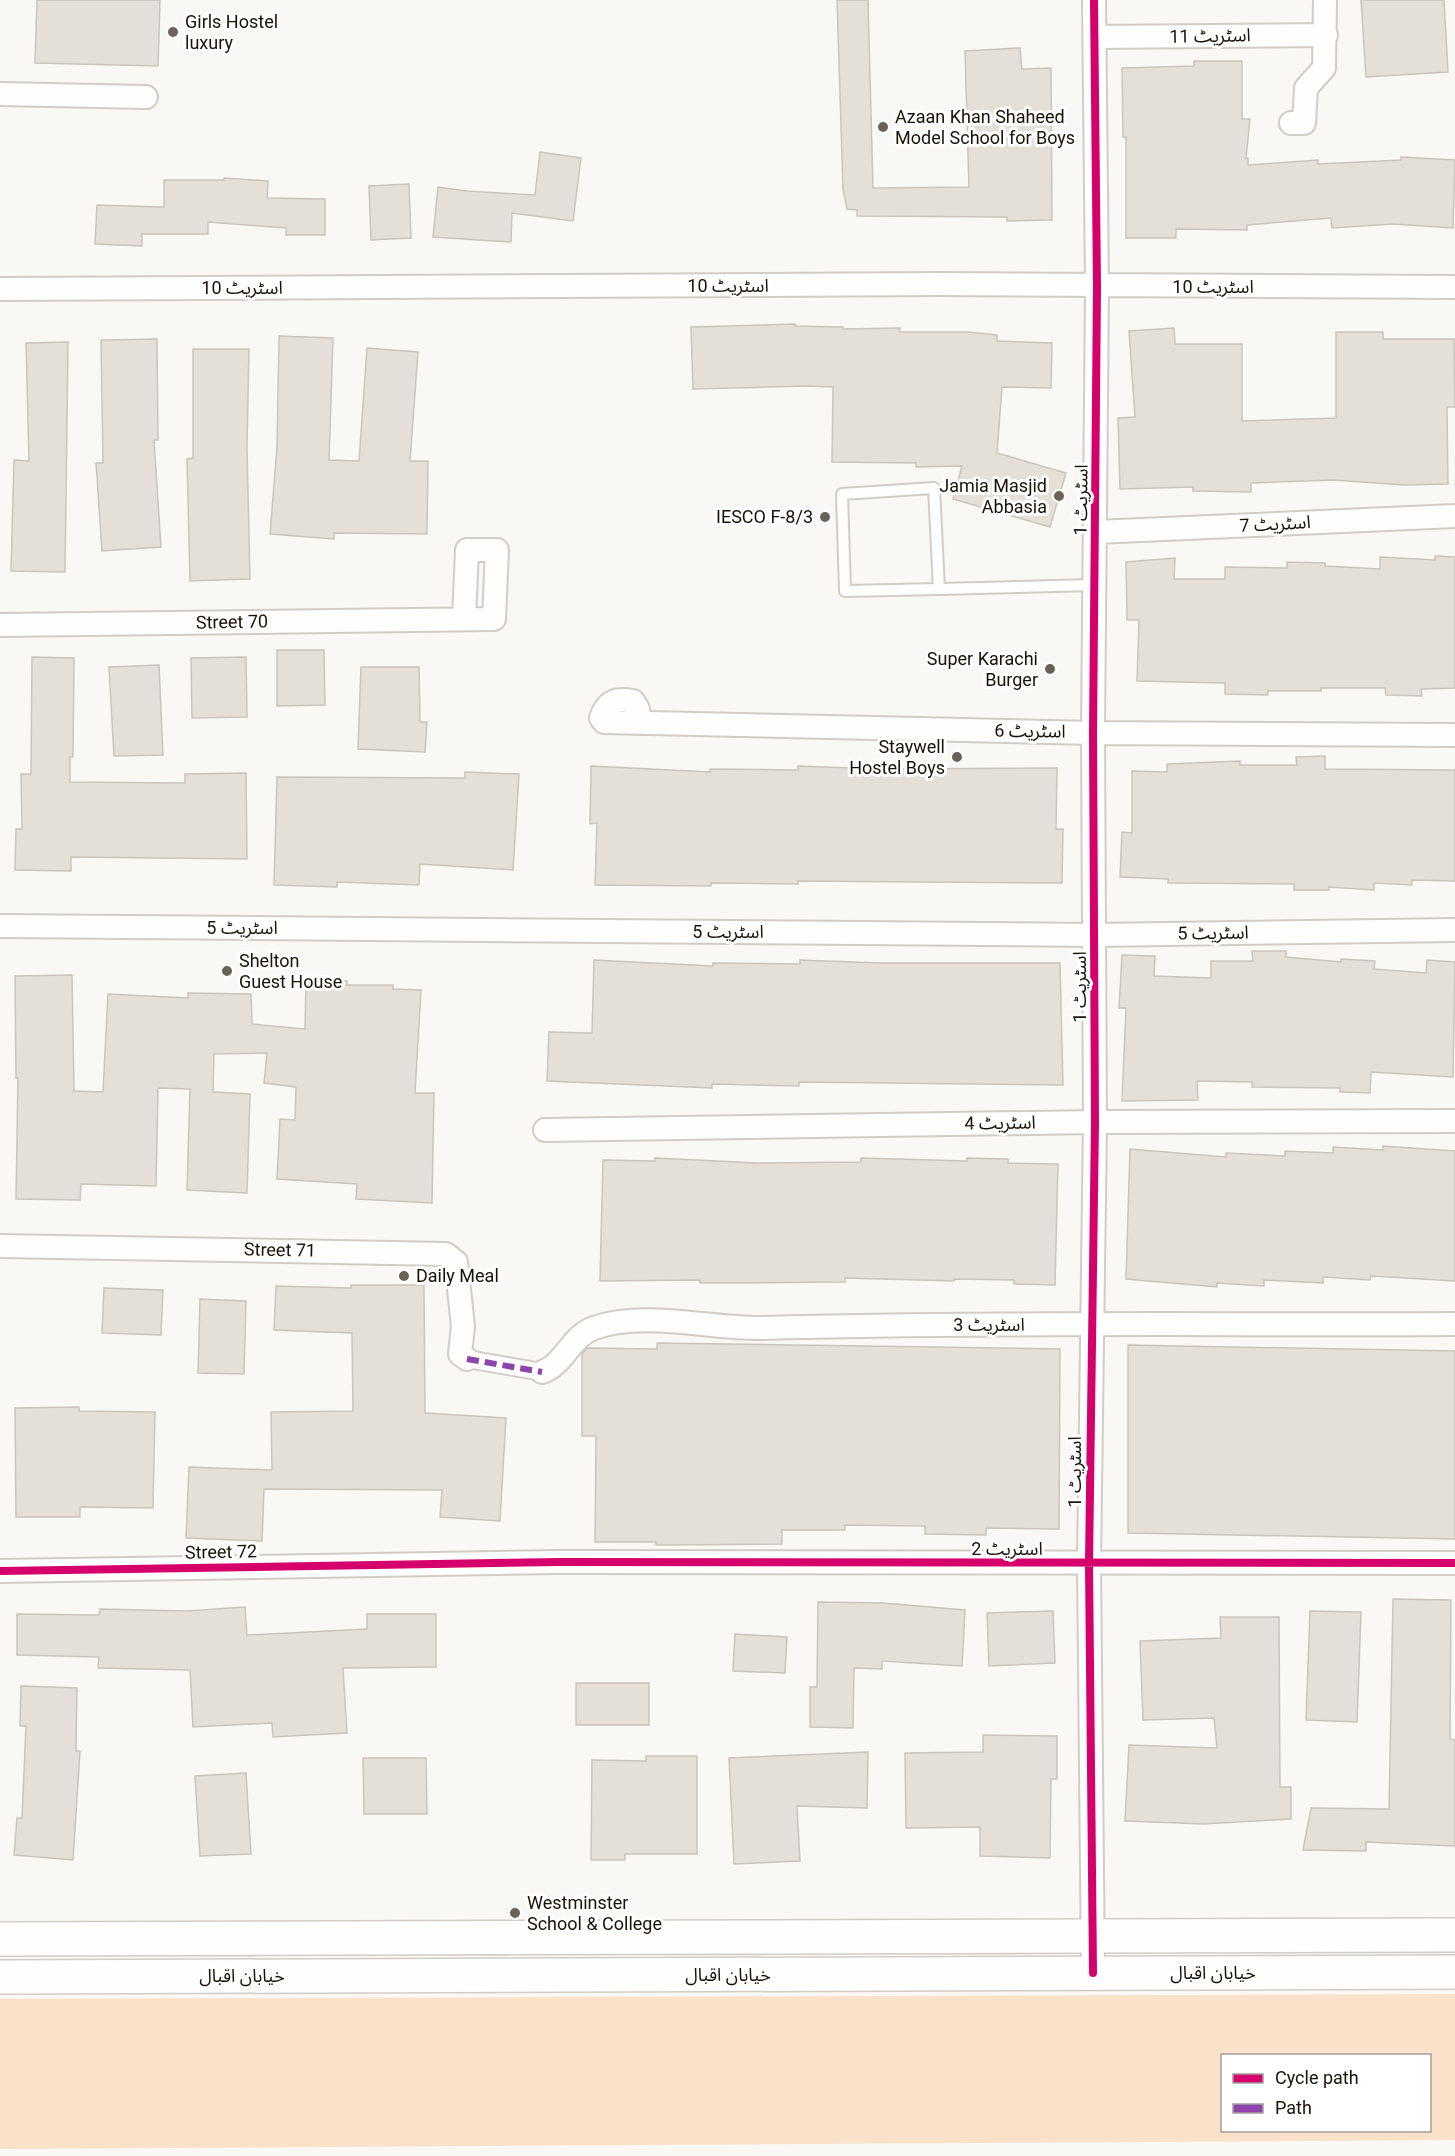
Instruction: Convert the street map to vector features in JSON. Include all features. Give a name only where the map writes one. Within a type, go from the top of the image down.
[{"type":"main road","name":"خیابان اقبال","points":[[0,1939],[1455,1935]]},
{"type":"main road","name":"خیابان اقبال","points":[[0,1977],[1455,1972]]},
{"type":"street","name":"اسٹریٹ 1","points":[[1093,1973],[1089,1564],[1096,935],[1093,733],[1098,287],[1094,0]]},
{"type":"street","points":[[1291,123],[1304,123],[1306,88],[1324,68],[1325,0]]},
{"type":"street","name":"اسٹریٹ 11","points":[[1095,37],[1326,35]]},
{"type":"street","points":[[0,94],[146,97]]},
{"type":"street","name":"اسٹریٹ 10","points":[[0,289],[928,284],[1098,287],[1455,287]]},
{"type":"street","name":"اسٹریٹ 7","points":[[1096,532],[1455,516]]},
{"type":"street","name":"Street 70","points":[[0,624],[464,619]]},
{"type":"street","name":"اسٹریٹ 6","points":[[640,723],[1093,733],[1455,735]]},
{"type":"street","name":"اسٹریٹ 5","points":[[0,926],[1096,935],[1455,930]]},
{"type":"street","name":"اسٹریٹ 4","points":[[545,1130],[1095,1122],[1455,1121]]},
{"type":"street","name":"Street 71","points":[[0,1246],[446,1254],[456,1262],[458,1272],[463,1326],[460,1354],[467,1359]]},
{"type":"street","name":"اسٹریٹ 3","points":[[542,1372],[553,1365],[574,1340],[594,1328],[640,1321],[759,1328],[1455,1324]]},
{"type":"street","points":[[467,1359],[542,1372]]},
{"type":"street","name":"اسٹریٹ 2","points":[[443,1563],[1455,1563]]},
{"type":"street","name":"Street 72","points":[[0,1571],[443,1563]]},
{"type":"lane","points":[[939,589],[934,488],[842,494],[845,591],[939,589],[1094,585]]},
{"type":"shaded area","points":[[1455,1994],[1455,2140],[0,2149],[0,1999]]},
{"type":"building","points":[[37,0],[160,0],[158,66],[35,63]]},
{"type":"building","name":"Azaan Khan Shaheed Model School for Boys","points":[[837,0],[868,0],[873,188],[969,187],[965,51],[1020,48],[1022,69],[1051,68],[1052,220],[1007,221],[1007,217],[857,216],[857,210],[847,209],[843,189]]},
{"type":"building","points":[[1361,0],[1444,0],[1448,72],[1366,77]]},
{"type":"building","points":[[1194,61],[1242,61],[1242,119],[1250,119],[1246,158],[1248,158],[1248,165],[1318,160],[1318,164],[1401,160],[1401,157],[1455,160],[1453,228],[1393,224],[1332,228],[1331,218],[1247,225],[1247,230],[1176,229],[1176,238],[1126,238],[1126,137],[1123,137],[1122,68],[1194,66]]},
{"type":"building","points":[[540,152],[581,158],[573,221],[512,213],[511,242],[433,237],[438,187],[535,195]]},
{"type":"building","points":[[224,178],[268,181],[267,198],[325,199],[325,235],[286,235],[286,228],[208,222],[208,234],[142,234],[142,246],[95,244],[97,205],[164,207],[164,180],[224,180]]},
{"type":"building","points":[[409,184],[411,238],[371,240],[369,186]]},
{"type":"building","points":[[795,324],[796,326],[843,327],[843,329],[900,328],[900,332],[968,332],[997,335],[997,341],[1052,343],[1051,388],[1002,387],[997,453],[1066,473],[1050,527],[953,499],[962,466],[916,467],[916,463],[832,462],[833,387],[693,389],[691,327]]},
{"type":"building","points":[[1174,328],[1175,344],[1242,344],[1242,421],[1336,418],[1336,332],[1383,332],[1383,339],[1454,339],[1455,407],[1447,407],[1448,484],[1404,485],[1333,480],[1251,483],[1251,492],[1193,491],[1193,487],[1120,489],[1118,418],[1135,417],[1129,331]]},
{"type":"building","points":[[279,336],[333,338],[329,460],[359,461],[367,348],[418,352],[410,461],[428,461],[427,534],[334,533],[334,539],[270,534],[277,447]]},
{"type":"building","points":[[157,339],[158,440],[154,440],[161,547],[102,551],[96,463],[103,463],[101,340]]},
{"type":"building","points":[[68,342],[65,572],[11,571],[14,460],[29,461],[26,343]]},
{"type":"building","points":[[193,349],[249,349],[247,446],[250,579],[190,581],[187,459],[193,458]]},
{"type":"building","points":[[1435,556],[1455,557],[1455,688],[1421,689],[1422,696],[1386,695],[1385,688],[1268,691],[1268,695],[1225,694],[1225,683],[1137,681],[1139,620],[1127,620],[1126,562],[1175,558],[1174,579],[1225,579],[1225,567],[1287,568],[1287,562],[1325,563],[1325,566],[1380,569],[1380,557],[1435,560]]},
{"type":"building","points":[[277,650],[324,650],[325,705],[277,706]]},
{"type":"building","points":[[32,657],[74,658],[73,757],[70,757],[70,782],[185,783],[185,774],[246,773],[247,859],[71,857],[71,871],[15,870],[16,829],[22,829],[21,774],[31,774]]},
{"type":"building","points":[[246,657],[247,717],[192,718],[191,658]]},
{"type":"building","points":[[159,665],[163,755],[114,756],[109,667]]},
{"type":"building","points":[[361,667],[419,667],[420,722],[427,722],[425,752],[358,749]]},
{"type":"building","points":[[1325,756],[1325,769],[1455,770],[1455,881],[1412,880],[1412,885],[1374,883],[1374,890],[1329,887],[1329,890],[1294,890],[1294,884],[1168,883],[1168,879],[1120,877],[1122,832],[1132,833],[1132,771],[1167,772],[1167,764],[1240,761],[1240,765],[1297,765],[1296,757]]},
{"type":"building","points":[[591,766],[710,772],[710,769],[798,770],[798,766],[879,769],[1057,768],[1056,829],[1063,829],[1062,883],[798,881],[798,884],[711,883],[711,886],[595,885],[597,823],[590,824]]},
{"type":"building","points":[[465,772],[519,774],[513,870],[420,864],[419,885],[337,882],[337,887],[274,885],[277,777],[465,778]]},
{"type":"building","points":[[1252,951],[1286,951],[1286,957],[1341,962],[1341,959],[1375,961],[1374,969],[1426,973],[1427,960],[1455,962],[1453,1077],[1371,1072],[1370,1093],[1340,1092],[1340,1088],[1252,1087],[1252,1082],[1197,1081],[1198,1100],[1122,1101],[1126,1008],[1119,1008],[1122,955],[1155,956],[1154,976],[1211,978],[1211,961],[1253,961]]},
{"type":"building","points":[[594,960],[713,966],[713,963],[800,964],[800,960],[882,963],[1060,963],[1063,1085],[799,1082],[799,1086],[712,1084],[712,1088],[547,1081],[549,1032],[592,1033]]},
{"type":"building","points":[[72,975],[74,1091],[103,1092],[108,994],[188,998],[188,993],[251,994],[252,1024],[305,1029],[306,980],[347,981],[347,985],[393,985],[393,989],[421,990],[415,1093],[434,1093],[432,1203],[356,1199],[357,1184],[277,1179],[280,1119],[295,1120],[296,1087],[264,1083],[267,1053],[214,1054],[213,1092],[250,1094],[247,1193],[187,1190],[190,1089],[158,1088],[156,1186],[81,1184],[80,1200],[16,1199],[18,1078],[16,1078],[15,976]]},
{"type":"building","points":[[1383,1146],[1455,1151],[1455,1281],[1371,1276],[1370,1280],[1323,1277],[1323,1283],[1264,1280],[1264,1286],[1217,1283],[1217,1287],[1126,1279],[1130,1149],[1226,1157],[1226,1153],[1285,1156],[1285,1151],[1333,1153],[1333,1147],[1383,1150]]},
{"type":"building","points":[[655,1158],[758,1163],[861,1162],[861,1158],[967,1161],[967,1158],[1008,1159],[1008,1163],[1058,1164],[1055,1285],[1014,1284],[1014,1280],[845,1278],[845,1282],[600,1281],[603,1160],[655,1161]]},
{"type":"building","points":[[351,1285],[424,1285],[425,1413],[506,1418],[500,1521],[440,1517],[442,1490],[264,1489],[262,1541],[186,1538],[189,1467],[272,1470],[271,1412],[353,1411],[352,1333],[274,1330],[276,1286],[351,1288]]},
{"type":"building","points":[[104,1288],[163,1290],[161,1335],[102,1333]]},
{"type":"building","points":[[200,1299],[246,1301],[244,1374],[198,1373]]},
{"type":"building","points":[[657,1343],[1060,1349],[1059,1529],[986,1528],[986,1535],[925,1534],[925,1526],[845,1525],[845,1530],[782,1530],[782,1544],[656,1545],[656,1542],[595,1542],[596,1436],[582,1436],[582,1354],[587,1348],[657,1349]]},
{"type":"building","points":[[1128,1345],[1455,1351],[1455,1539],[1128,1533]]},
{"type":"building","points":[[79,1407],[79,1411],[155,1412],[153,1508],[80,1507],[80,1517],[16,1517],[15,1408]]},
{"type":"building","points":[[1393,1599],[1451,1600],[1450,1739],[1455,1740],[1455,1846],[1366,1842],[1366,1851],[1303,1850],[1311,1808],[1389,1809]]},
{"type":"building","points":[[818,1602],[883,1603],[965,1610],[962,1666],[882,1661],[882,1669],[854,1668],[853,1728],[810,1727],[810,1687],[817,1687]]},
{"type":"building","points":[[245,1607],[247,1635],[367,1629],[367,1614],[436,1614],[436,1667],[343,1668],[347,1733],[273,1737],[272,1723],[193,1727],[190,1670],[98,1668],[99,1657],[17,1655],[17,1614],[99,1615],[100,1609],[187,1611]]},
{"type":"building","points":[[1053,1611],[1055,1663],[989,1666],[987,1613]]},
{"type":"building","points":[[1310,1611],[1361,1612],[1357,1722],[1306,1720]]},
{"type":"building","points":[[1220,1617],[1279,1617],[1280,1787],[1291,1787],[1291,1819],[1204,1824],[1125,1821],[1129,1745],[1217,1748],[1214,1718],[1143,1720],[1140,1641],[1221,1638]]},
{"type":"building","points":[[735,1634],[787,1637],[785,1673],[733,1671]]},
{"type":"building","points":[[576,1683],[649,1683],[649,1725],[576,1725]]},
{"type":"building","points":[[21,1686],[77,1688],[76,1751],[80,1751],[73,1860],[14,1855],[17,1818],[22,1818],[26,1726],[20,1726]]},
{"type":"building","points":[[983,1735],[1057,1736],[1057,1779],[1051,1779],[1050,1858],[980,1856],[980,1827],[906,1828],[905,1753],[983,1752]]},
{"type":"building","points":[[868,1752],[867,1808],[797,1806],[800,1861],[734,1864],[729,1758]]},
{"type":"building","points":[[646,1756],[697,1756],[697,1854],[625,1854],[625,1860],[591,1860],[592,1760],[646,1761]]},
{"type":"building","points":[[363,1758],[426,1758],[427,1814],[364,1814]]},
{"type":"building","points":[[246,1773],[251,1854],[200,1856],[195,1776]]},
{"type":"marked path","points":[[467,1359],[542,1372]]},
{"type":"cycle path","points":[[1093,1973],[1089,1564],[1095,1122],[1093,733],[1097,287],[1094,0]]},
{"type":"cycle path","points":[[0,1571],[560,1562],[1455,1563]]},
{"type":"place","name":"Girls Hostel luxury","points":[[173,32]]},
{"type":"place","name":"Azaan Khan Shaheed Model School for Boys","points":[[883,127]]},
{"type":"place","name":"Jamia Masjid Abbasia","points":[[1059,496]]},
{"type":"place","name":"IESCO F-8/3","points":[[825,517]]},
{"type":"place","name":"Super Karachi Burger","points":[[1050,669]]},
{"type":"place","name":"Staywell Hostel Boys","points":[[957,757]]},
{"type":"place","name":"Shelton Guest House","points":[[227,971]]},
{"type":"place","name":"Daily Meal","points":[[404,1276]]},
{"type":"place","name":"Westminster School & College","points":[[515,1913]]}]
